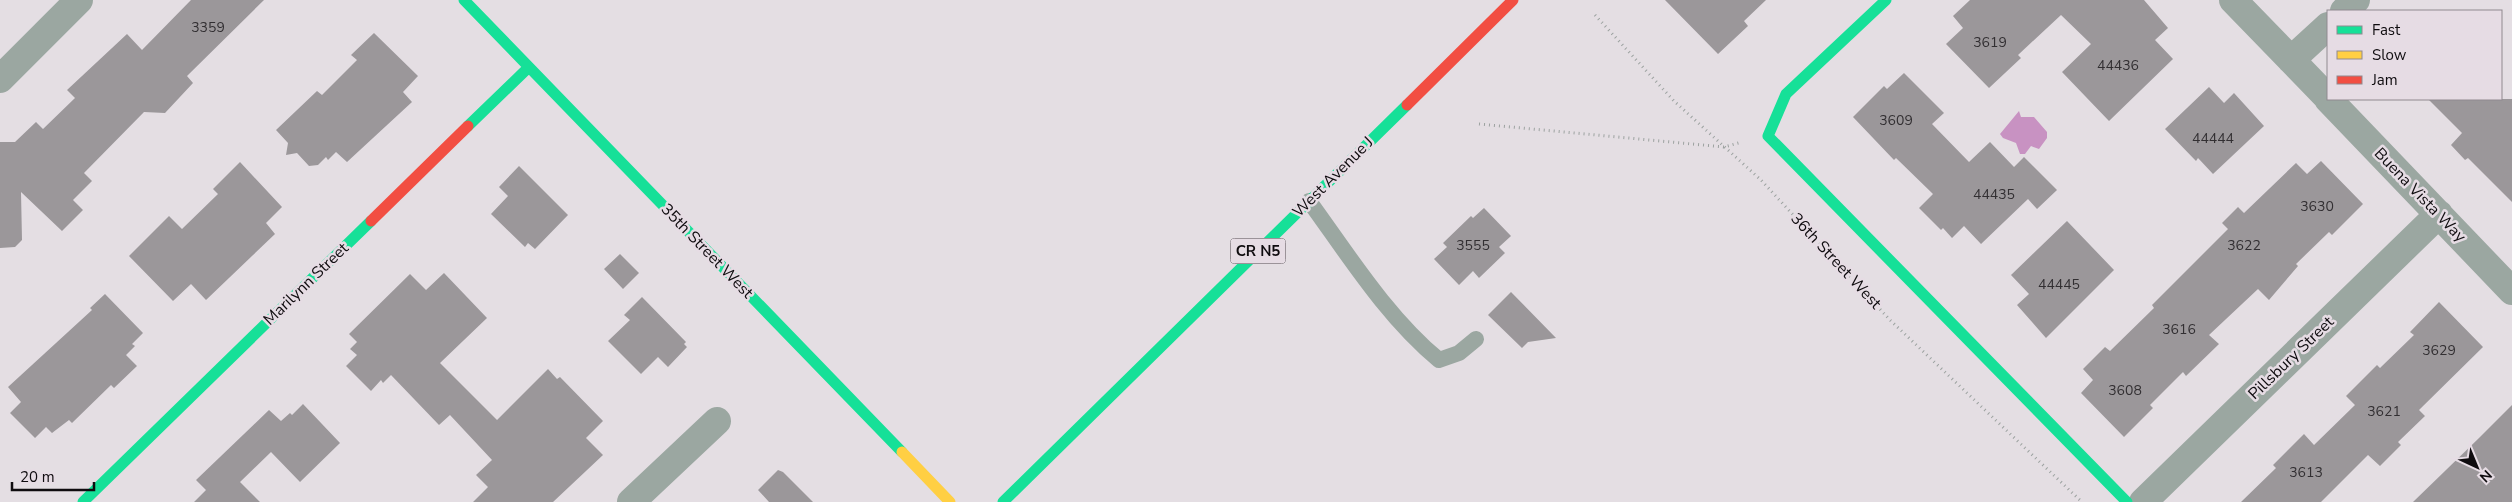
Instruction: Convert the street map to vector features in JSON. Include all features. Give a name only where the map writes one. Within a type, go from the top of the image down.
[{"type":"street","points":[[0,79],[79,0]]},
{"type":"street","name":"35th Street West","points":[[464,0],[950,502]]},
{"type":"street","name":"West Avenue J","points":[[1003,502],[1514,0]]},
{"type":"street","points":[[1886,0],[1786,94],[1768,136],[2127,502]]},
{"type":"street","name":"Buena Vista Way","points":[[2233,0],[2327,98]]},
{"type":"street","points":[[2345,10],[2356,0]]},
{"type":"street","points":[[2291,60],[2327,27]]},
{"type":"street","name":"Marilynn Street","points":[[90,500],[529,67]]},
{"type":"street","name":"Buena Vista Way","points":[[2329,100],[2512,291]]},
{"type":"street","name":"Pillsbury Street","points":[[2143,502],[2439,214]]},
{"type":"street","points":[[631,502],[717,422]]},
{"type":"lane","points":[[1309,201],[1378,294],[1417,341],[1439,360],[1459,354],[1476,339]]},
{"type":"path","name":"36th Street West","points":[[1595,15],[1674,101],[1761,180],[1890,320],[2082,502]]},
{"type":"path","points":[[1479,124],[1724,146],[1768,136]]},
{"type":"shaded area","points":[[2019,111],[2021,117],[2034,117],[2047,132],[2047,138],[2039,149],[2031,146],[2025,154],[2020,154],[2016,143],[2003,138],[2000,134]]},
{"type":"building","points":[[191,0],[264,0],[187,76],[193,83],[165,113],[144,112],[84,173],[92,181],[73,200],[83,210],[62,231],[21,192],[22,240],[15,247],[0,248],[0,142],[15,142],[36,122],[43,129],[75,98],[67,90],[127,34],[142,50]]},
{"type":"building","points":[[1665,0],[1766,0],[1744,21],[1748,26],[1718,54]]},
{"type":"building","points":[[1970,0],[2144,0],[2168,28],[2155,40],[2173,59],[2109,121],[2062,72],[2091,44],[2061,15],[2018,55],[2021,58],[1989,88],[1946,44],[1963,28],[1953,16]]},
{"type":"building","points":[[374,33],[418,76],[403,92],[412,102],[347,162],[336,152],[328,160],[326,157],[318,165],[309,166],[297,153],[286,155],[288,143],[276,130],[317,91],[322,95],[357,60],[351,55]]},
{"type":"building","points":[[1904,73],[1944,113],[1932,124],[1969,162],[1990,142],[2014,167],[2024,157],[2057,190],[2037,209],[2028,199],[1981,244],[1964,226],[1952,238],[1943,228],[1941,230],[1919,208],[1933,194],[1896,158],[1894,160],[1853,117],[1884,86],[1887,89]]},
{"type":"building","points":[[2209,87],[2224,103],[2234,93],[2264,126],[2213,174],[2198,158],[2196,161],[2165,129]]},
{"type":"building","points":[[2512,99],[2512,202],[2468,158],[2465,160],[2451,145],[2462,133],[2429,100]]},
{"type":"building","points":[[2321,161],[2363,204],[2332,235],[2329,232],[2296,264],[2298,266],[2269,300],[2258,289],[2209,335],[2219,344],[2186,376],[2183,372],[2150,405],[2153,408],[2124,437],[2081,393],[2093,380],[2083,369],[2105,347],[2110,351],[2154,308],[2152,305],[2228,229],[2222,223],[2238,207],[2244,213],[2296,163],[2307,174]]},
{"type":"building","points":[[240,162],[282,207],[266,223],[275,234],[206,300],[191,284],[173,301],[129,256],[169,216],[182,229],[218,194],[213,189]]},
{"type":"building","points":[[519,166],[568,215],[535,249],[528,243],[525,247],[491,214],[508,196],[499,187]]},
{"type":"building","points":[[1484,208],[1511,236],[1499,247],[1505,253],[1479,278],[1473,271],[1459,285],[1434,259],[1447,247],[1443,243],[1471,216],[1473,218]]},
{"type":"building","points":[[2067,221],[2114,270],[2046,338],[2017,305],[2029,294],[2011,275]]},
{"type":"building","points":[[620,254],[639,273],[623,289],[604,269]]},
{"type":"building","points":[[444,273],[487,318],[440,363],[497,420],[548,369],[557,379],[560,377],[603,421],[586,438],[603,455],[553,502],[473,502],[488,487],[476,475],[492,460],[450,415],[439,425],[391,375],[383,383],[381,380],[371,391],[346,366],[357,355],[350,349],[357,342],[349,334],[410,274],[426,290]]},
{"type":"building","points":[[1511,292],[1556,338],[1528,342],[1522,348],[1488,315]]},
{"type":"building","points":[[105,294],[143,333],[132,344],[135,346],[126,355],[137,366],[114,388],[111,385],[72,423],[69,420],[52,433],[46,427],[35,438],[10,413],[21,402],[8,387],[92,310],[90,308]]},
{"type":"building","points":[[642,297],[686,342],[684,344],[687,347],[668,367],[658,357],[641,374],[608,341],[630,320],[624,315]]},
{"type":"building","points":[[2439,302],[2483,347],[2419,410],[2425,416],[2398,442],[2401,445],[2380,466],[2368,455],[2321,502],[2241,502],[2276,468],[2273,465],[2304,434],[2314,445],[2355,405],[2346,396],[2377,365],[2380,368],[2414,335],[2410,332]]},
{"type":"building","points":[[303,404],[340,443],[300,482],[271,452],[240,482],[260,502],[194,502],[206,490],[196,480],[269,410],[281,421],[290,413],[292,415]]},
{"type":"building","points":[[2512,405],[2512,502],[2413,502],[2479,438]]},
{"type":"building","points":[[778,470],[783,472],[813,502],[769,502],[758,490]]},
{"type":"traffic: fast","points":[[464,0],[902,452]]},
{"type":"traffic: fast","points":[[1886,0],[1786,94],[1768,136],[2127,502]]},
{"type":"traffic: fast","points":[[468,126],[529,67]]},
{"type":"traffic: fast","points":[[1003,502],[1407,105]]},
{"type":"traffic: fast","points":[[83,502],[371,221]]},
{"type":"traffic: slow","points":[[902,452],[950,502]]},
{"type":"traffic: jam","points":[[1407,105],[1513,0]]},
{"type":"traffic: jam","points":[[371,221],[468,126]]}]
